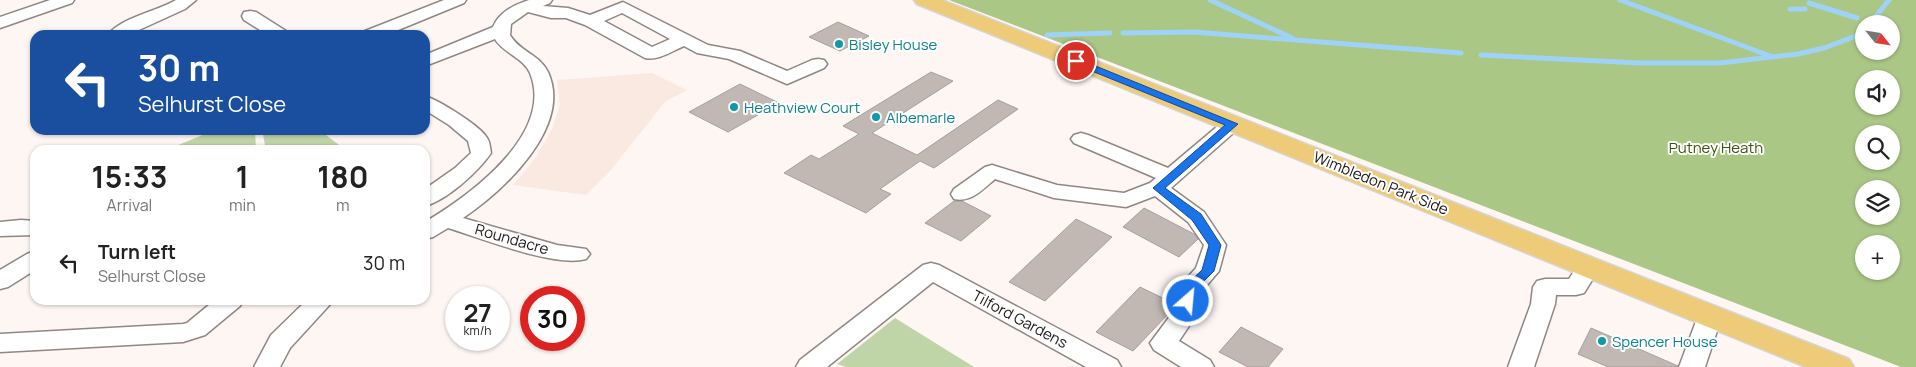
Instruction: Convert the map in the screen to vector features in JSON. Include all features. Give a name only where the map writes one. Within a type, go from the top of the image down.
[{"type":"main road","name":"Wimbledon Park Side","points":[[924,0],[1838,367]]},
{"type":"street","points":[[0,23],[66,0]]},
{"type":"street","points":[[123,30],[175,8],[188,0]]},
{"type":"street","points":[[383,30],[458,0]]},
{"type":"street","points":[[430,229],[446,220],[481,194],[501,176],[530,142],[542,112],[544,88],[536,66],[505,41],[501,30],[503,22],[508,17],[536,3],[550,13],[568,13],[591,21],[651,54],[684,39]]},
{"type":"street","points":[[591,21],[630,3],[684,39],[703,49],[734,55],[787,78],[818,64]]},
{"type":"street","points":[[250,16],[272,30]]},
{"type":"street","points":[[430,59],[501,30]]},
{"type":"street","points":[[430,111],[478,139],[481,153],[463,172],[430,195]]},
{"type":"street","points":[[962,194],[992,171],[1054,191],[1089,197],[1126,200],[1164,183],[1232,124]]},
{"type":"street","points":[[1082,140],[1164,183],[1196,217],[1215,245],[1208,271],[1190,288],[1185,314],[1163,344],[1201,367]]},
{"type":"street","name":"Roundacre","points":[[446,220],[556,252],[578,254]]},
{"type":"street","points":[[0,229],[21,226],[30,227]]},
{"type":"street","points":[[0,281],[30,262]]},
{"type":"street","points":[[1521,367],[1543,304],[1545,287],[1576,287],[1589,266]]},
{"type":"street","name":"Tilford Gardens","points":[[809,367],[931,271],[1108,367]]},
{"type":"street","points":[[0,343],[184,333],[196,329],[225,305]]},
{"type":"street","points":[[267,367],[280,342],[317,305]]},
{"type":"street","points":[[1692,367],[1710,316]]},
{"type":"shaded area","points":[[652,73],[687,90],[665,102],[610,171],[586,195],[513,185],[537,156],[552,129],[560,105],[557,80]]},
{"type":"green space","name":"Putney Heath","points":[[949,0],[1916,0],[1916,367],[1901,367]]},
{"type":"green space","points":[[203,135],[255,135],[256,145],[178,145]]},
{"type":"green space","points":[[263,135],[326,135],[339,145],[265,145]]},
{"type":"green space","points":[[895,318],[974,367],[846,367],[837,364]]},
{"type":"building","name":"Bisley House","points":[[838,22],[869,36],[840,51],[809,37]]},
{"type":"building","points":[[931,72],[953,81],[872,133],[917,155],[998,100],[1018,109],[934,168],[920,161],[880,189],[891,194],[866,213],[784,173],[811,155],[819,159],[859,134],[843,126]]},
{"type":"building","name":"Heathview Court","points":[[740,84],[779,103],[728,132],[689,112]]},
{"type":"building","points":[[954,201],[962,201],[991,216],[961,241],[925,223]]},
{"type":"building","points":[[1144,208],[1194,234],[1198,239],[1179,257],[1123,227]]},
{"type":"building","points":[[1076,219],[1112,237],[1045,301],[1009,282]]},
{"type":"building","points":[[1140,287],[1173,303],[1170,312],[1133,351],[1096,332]]},
{"type":"building","points":[[1241,327],[1283,349],[1268,367],[1248,367],[1219,352]]},
{"type":"building","name":"Spencer House","points":[[1591,328],[1678,366],[1608,367],[1578,354]]},
{"type":"waterway","points":[[1210,0],[1292,38]]},
{"type":"waterway","points":[[1620,0],[1773,57]]},
{"type":"waterway","points":[[1877,15],[1889,0]]},
{"type":"waterway","points":[[1809,3],[1855,17]]},
{"type":"waterway","points":[[1790,9],[1805,9]]},
{"type":"waterway","points":[[1123,33],[1194,32],[1461,53]]},
{"type":"waterway","points":[[1047,35],[1110,33]]},
{"type":"waterway","points":[[1773,57],[1824,48],[1855,36]]},
{"type":"waterway","points":[[1481,55],[1640,63],[1720,63],[1773,57]]},
{"type":"place","name":"Bisley House","points":[[839,44]]},
{"type":"place","name":"Heathview Court","points":[[734,107]]},
{"type":"place","name":"Albemarle","points":[[876,117]]},
{"type":"place","name":"Spencer House","points":[[1602,341]]},
{"type":"route","points":[[1076,61],[1232,124],[1158,188],[1196,217],[1215,245],[1208,271],[1190,288],[1188,301]]}]
